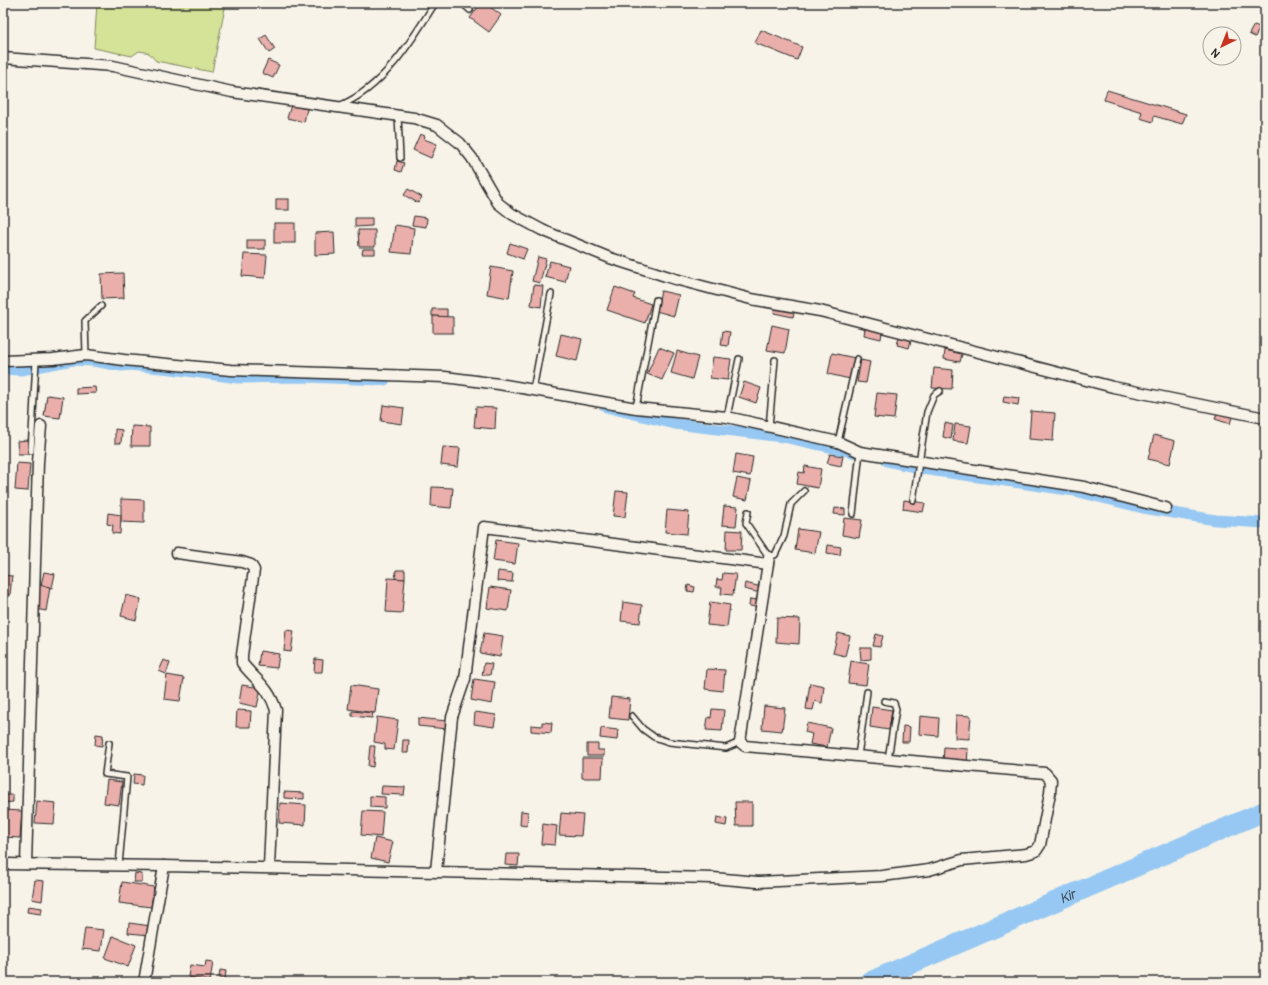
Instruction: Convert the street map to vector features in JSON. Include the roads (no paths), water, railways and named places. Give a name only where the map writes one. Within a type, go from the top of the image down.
[{"type":"street","points":[[3,58],[113,66],[232,92],[334,108],[414,118],[437,125],[449,133],[472,158],[498,203],[512,214],[542,230],[610,258],[674,278],[751,298],[820,311],[1114,387],[1265,418]]},
{"type":"street","points":[[3,362],[35,363],[86,355],[230,370],[445,377],[533,390],[636,408],[727,417],[838,442],[860,452],[1084,487],[1166,508]]},
{"type":"street","points":[[26,864],[38,470],[41,426]]},
{"type":"street","points":[[3,864],[269,868],[337,871],[436,871],[574,877],[713,878],[758,882],[882,876],[929,870],[962,860],[1036,852],[1040,845],[1051,780],[1045,773],[745,746],[740,742],[758,640],[769,560],[484,527],[465,679],[452,716],[436,871]]},
{"type":"street","points":[[177,553],[242,562],[251,565],[254,570],[242,649],[242,663],[264,686],[272,697],[276,710],[269,868]]},
{"type":"street","points":[[144,982],[164,866]]},
{"type":"lane","points":[[334,108],[355,99],[389,68],[413,39],[435,3]]},
{"type":"lane","points":[[462,3],[470,10]]},
{"type":"lane","points":[[398,116],[400,158]]},
{"type":"lane","points":[[533,390],[551,294]]},
{"type":"lane","points":[[636,408],[656,300]]},
{"type":"lane","points":[[86,355],[85,321],[101,306]]},
{"type":"lane","points":[[727,417],[739,359]]},
{"type":"lane","points":[[838,442],[857,359]]},
{"type":"lane","points":[[768,427],[775,360]]},
{"type":"lane","points":[[31,451],[35,363]]},
{"type":"lane","points":[[912,500],[927,412],[934,395],[940,391]]},
{"type":"lane","points":[[853,514],[860,452]]},
{"type":"lane","points":[[748,512],[746,524],[769,560],[775,555],[782,543],[791,504],[804,491]]},
{"type":"lane","points":[[858,756],[867,692]]},
{"type":"lane","points":[[884,701],[894,703],[896,709],[888,759]]},
{"type":"lane","points":[[632,716],[640,726],[654,737],[669,742],[726,748],[740,742]]},
{"type":"lane","points":[[109,743],[105,774],[127,777],[119,865]]},
{"type":"waterway","points":[[3,369],[21,370],[73,360],[93,361],[122,366],[129,365],[172,369],[238,378],[304,377],[385,380]]},
{"type":"waterway","points":[[606,407],[675,424],[783,437],[856,453]]},
{"type":"waterway","points":[[887,461],[929,470],[1075,491],[1143,508],[1216,520],[1265,523]]},
{"type":"waterway","name":"Kir","points":[[869,982],[1265,811]]}]
